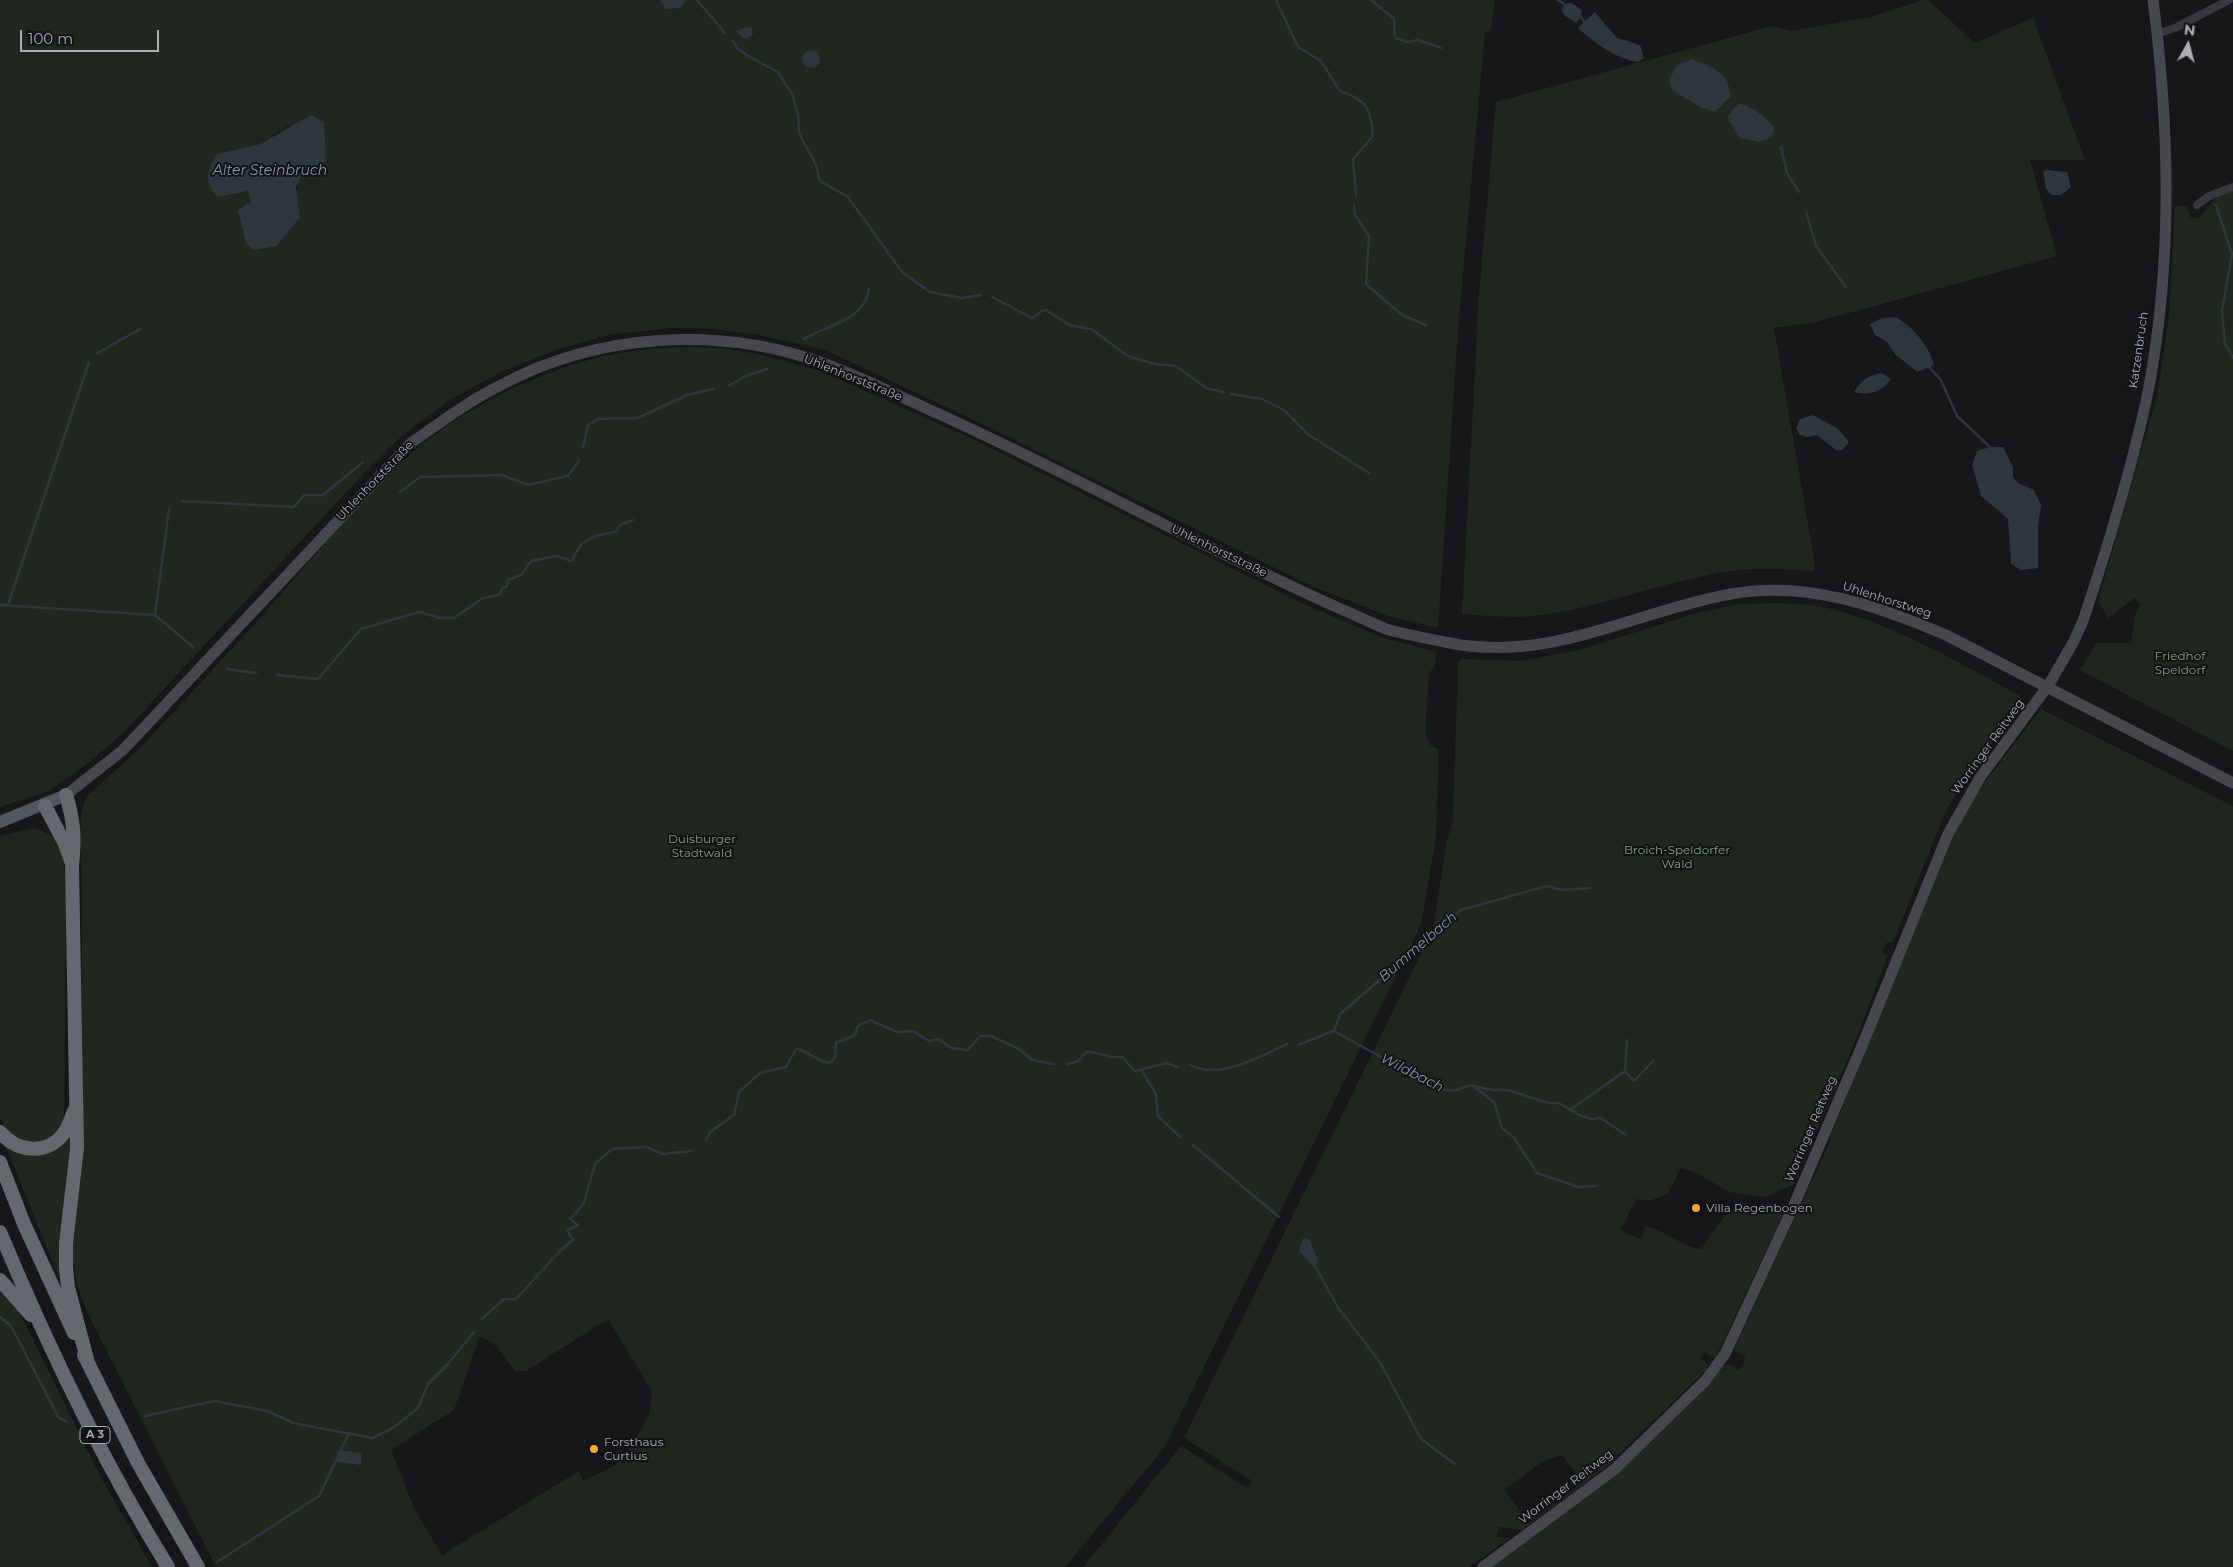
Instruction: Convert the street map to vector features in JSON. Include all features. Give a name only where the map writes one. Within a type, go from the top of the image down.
[{"type":"highway","points":[[66,795],[72,814],[75,836],[72,866],[77,1148],[66,1243],[66,1268],[68,1288],[88,1363]]},
{"type":"highway","points":[[44,806],[65,844],[72,866]]},
{"type":"highway","points":[[0,1132],[19,1147],[31,1150],[49,1147],[66,1131],[76,1106]]},
{"type":"highway","name":"A 3","points":[[0,1162],[46,1275],[88,1363],[138,1463],[198,1567]]},
{"type":"highway","name":"A 3","points":[[0,1232],[41,1328],[115,1475],[168,1567]]},
{"type":"highway","points":[[0,1280],[41,1328]]},
{"type":"main road","name":"Katzenbruch","points":[[2048,686],[2073,643],[2095,586],[2137,441],[2148,390],[2165,260],[2168,197],[2167,148],[2157,34],[2152,0]]},
{"type":"main road","name":"Uhlenhorststraße","points":[[0,822],[44,806],[66,795],[81,785],[130,743],[411,443],[460,408],[505,382],[553,363],[595,350],[637,343],[721,341],[758,345],[819,362],[973,429],[1300,591],[1385,628]]},
{"type":"main road","name":"Uhlenhorstweg","points":[[1385,628],[1454,644],[1487,648],[1522,648],[1581,637],[1692,603],[1734,593],[1776,590],[1815,593],[1851,600],[1904,617],[1946,634],[2233,783]]},
{"type":"main road","name":"Worringer Reitweg","points":[[1483,1567],[1615,1469],[1705,1381],[1725,1354],[1744,1318],[1845,1086],[1948,834],[1981,776],[2048,686]]},
{"type":"street","points":[[2157,34],[2177,27],[2230,0]]},
{"type":"street","points":[[2197,205],[2209,196],[2233,187]]},
{"type":"green space","points":[[0,0],[1495,0],[1491,31],[1485,32],[1458,330],[1438,628],[1388,616],[1314,587],[980,423],[825,350],[758,335],[714,329],[669,328],[608,335],[556,350],[499,373],[450,400],[402,436],[365,472],[124,732],[87,764],[49,791],[0,807]],"holes":[[[324,122],[325,161],[306,173],[298,182],[297,195],[300,217],[277,246],[252,202],[248,191],[218,197],[217,154],[260,144],[288,126]]]},
{"type":"green space","points":[[1928,0],[1975,43],[2033,18],[2085,160],[2030,160],[2057,256],[1816,322],[1774,328],[1815,565],[1814,571],[1762,569],[1706,575],[1584,607],[1534,616],[1507,617],[1462,614],[1479,293],[1496,102],[1772,26],[1790,31],[1870,17]]},
{"type":"green space","name":"Friedhof Speldorf","points":[[2233,191],[2233,751],[2080,670],[2096,643],[2131,643],[2136,612],[2140,605],[2135,598],[2108,618],[2098,601],[2157,396],[2169,316],[2175,206],[2187,206],[2191,218],[2200,217],[2215,198]]},
{"type":"green space","name":"Duisburger Stadtwald","points":[[690,347],[729,349],[758,354],[818,370],[973,439],[1306,605],[1381,637],[1436,652],[1435,665],[1429,674],[1425,733],[1431,746],[1439,749],[1436,837],[1421,925],[1164,1448],[1065,1567],[216,1567],[87,1312],[77,1285],[72,1253],[82,1089],[82,894],[80,834],[81,812],[86,797],[141,747],[253,626],[377,484],[417,448],[458,418],[508,390],[560,369],[598,357],[638,350]],"holes":[[[608,1319],[652,1391],[649,1414],[633,1444],[614,1466],[583,1481],[579,1471],[442,1555],[415,1510],[391,1450],[454,1410],[480,1336],[494,1344],[515,1371],[526,1371]]]},
{"type":"green space","name":"Broich-Speldorfer Wald","points":[[1776,603],[1818,606],[1871,622],[1922,644],[2021,696],[2021,706],[1975,765],[1947,808],[1893,942],[1886,943],[1882,952],[1888,955],[1855,1042],[1793,1185],[1765,1197],[1729,1192],[1697,1173],[1681,1168],[1668,1194],[1649,1201],[1636,1199],[1621,1230],[1640,1239],[1646,1226],[1688,1246],[1701,1249],[1723,1218],[1732,1210],[1767,1207],[1783,1215],[1715,1359],[1705,1352],[1701,1358],[1708,1365],[1705,1371],[1602,1470],[1522,1530],[1499,1527],[1496,1537],[1510,1538],[1469,1567],[1083,1567],[1181,1446],[1247,1488],[1252,1481],[1184,1438],[1433,929],[1447,839],[1453,821],[1458,662],[1462,659],[1522,661],[1579,650],[1697,613],[1740,604]],"holes":[[[1562,1455],[1583,1482],[1529,1523],[1504,1490],[1545,1460]]]},
{"type":"green space","points":[[2041,709],[2233,806],[2233,1567],[1492,1567],[1622,1470],[1692,1402],[1723,1366],[1728,1364],[1738,1370],[1744,1364],[1745,1357],[1734,1349],[1828,1146],[1957,827],[1976,794]]},
{"type":"green space","points":[[34,828],[45,832],[53,838],[62,853],[66,894],[64,1118],[61,1127],[47,1142],[31,1142],[19,1139],[9,1132],[0,1118],[0,836]]},
{"type":"green space","points":[[71,1134],[59,1243],[60,1280],[5,1145],[12,1149]]},
{"type":"green space","points":[[0,1286],[21,1315],[98,1472],[152,1567],[0,1567]]},
{"type":"water","points":[[660,0],[686,0],[681,8],[666,9]]},
{"type":"water","points":[[1572,3],[1582,10],[1581,17],[1576,23],[1564,15],[1562,10],[1564,4]]},
{"type":"water","points":[[1595,12],[1617,38],[1640,45],[1644,58],[1638,62],[1613,54],[1578,28]]},
{"type":"water","points":[[747,27],[752,28],[753,34],[748,38],[742,38],[736,31]]},
{"type":"water","points":[[811,50],[817,53],[820,59],[817,65],[811,68],[805,65],[802,59],[805,53]]},
{"type":"water","points":[[1692,59],[1713,68],[1727,81],[1731,96],[1715,112],[1700,107],[1672,90],[1669,80],[1677,65]]},
{"type":"water","points":[[1739,103],[1754,109],[1774,127],[1772,137],[1760,142],[1740,138],[1727,117]]},
{"type":"water","name":"Alter Steinbruch","points":[[311,115],[324,122],[326,161],[312,175],[302,175],[296,187],[300,217],[277,246],[254,250],[246,243],[238,210],[251,202],[248,191],[218,197],[208,181],[211,166],[217,154],[260,144]]},
{"type":"water","points":[[2043,171],[2067,172],[2071,187],[2061,195],[2051,195],[2046,189]]},
{"type":"water","points":[[1895,317],[1908,325],[1919,337],[1929,351],[1934,365],[1917,372],[1895,354],[1887,342],[1875,335],[1870,324],[1882,318]]},
{"type":"water","points":[[1882,373],[1891,379],[1884,387],[1870,393],[1854,392],[1866,379]]},
{"type":"water","points":[[1813,415],[1837,428],[1849,442],[1842,450],[1836,450],[1817,435],[1806,437],[1800,435],[1796,428],[1800,419]]},
{"type":"water","points":[[1990,447],[2003,447],[2013,467],[2013,477],[2018,483],[2034,490],[2041,505],[2038,527],[2038,568],[2021,570],[2011,564],[2008,519],[1981,496],[1972,465],[1977,451]]},
{"type":"water","points":[[1303,1238],[1310,1240],[1318,1261],[1315,1268],[1299,1251]]},
{"type":"water","points":[[338,1450],[361,1453],[361,1465],[337,1462]]},
{"type":"waterway","points":[[697,0],[725,33]]},
{"type":"waterway","points":[[1276,0],[1298,47],[1321,61],[1340,91],[1357,98],[1369,112],[1373,136],[1353,159],[1356,196]]},
{"type":"waterway","points":[[1371,0],[1394,19],[1395,38],[1407,42],[1418,40],[1441,48]]},
{"type":"waterway","points":[[1558,0],[1564,4]]},
{"type":"waterway","points":[[1581,17],[1585,23]]},
{"type":"waterway","points":[[732,40],[738,49],[748,56],[778,72],[792,94],[798,114],[799,133],[816,165],[820,181],[848,197],[902,272],[930,292],[962,298],[981,295]]},
{"type":"waterway","points":[[1781,147],[1787,173],[1799,192]]},
{"type":"waterway","points":[[1354,205],[1355,215],[1369,236],[1366,284],[1402,315],[1426,325]]},
{"type":"waterway","points":[[2216,205],[2232,254],[2222,311],[2225,343],[2233,358]]},
{"type":"waterway","points":[[1806,212],[1816,246],[1846,287]]},
{"type":"waterway","points":[[804,339],[852,315],[866,300],[869,289]]},
{"type":"waterway","points":[[992,297],[1032,318],[1046,310],[1069,325],[1091,329],[1128,356],[1154,364],[1176,366],[1206,388],[1224,392]]},
{"type":"waterway","points":[[96,354],[140,329]]},
{"type":"waterway","points":[[8,605],[89,362]]},
{"type":"waterway","points":[[1929,367],[1941,380],[1957,416],[1990,447]]},
{"type":"waterway","points":[[728,386],[746,376],[767,369]]},
{"type":"waterway","points":[[583,447],[588,425],[598,419],[638,418],[687,395],[713,389]]},
{"type":"waterway","points":[[1231,394],[1262,399],[1284,410],[1309,435],[1369,473]]},
{"type":"waterway","points":[[400,492],[420,477],[502,475],[528,485],[568,476],[579,461]]},
{"type":"waterway","points":[[182,501],[294,507],[304,495],[323,495],[363,462]]},
{"type":"waterway","points":[[0,605],[155,615],[169,509]]},
{"type":"waterway","points":[[277,675],[318,679],[361,629],[419,612],[440,618],[454,618],[483,598],[499,595],[503,588],[507,586],[508,580],[521,575],[531,561],[557,556],[571,561],[582,543],[598,535],[616,532],[620,525],[633,520]]},
{"type":"waterway","points":[[155,615],[193,647]]},
{"type":"waterway","points":[[227,669],[256,673]]},
{"type":"waterway","name":"Bummelbach","points":[[1298,1045],[1334,1031],[1340,1014],[1461,910],[1547,886],[1561,890],[1590,888]]},
{"type":"waterway","name":"Bummelbach","points":[[706,1140],[710,1132],[734,1115],[739,1092],[760,1073],[786,1067],[796,1049],[830,1063],[835,1057],[836,1043],[855,1035],[858,1026],[870,1020],[897,1032],[913,1031],[929,1041],[939,1039],[951,1048],[968,1050],[980,1036],[991,1036],[1019,1049],[1032,1060],[1054,1064]]},
{"type":"waterway","name":"Wildbach","points":[[1334,1031],[1381,1057],[1408,1068],[1440,1089],[1453,1091],[1472,1085],[1494,1102],[1502,1128],[1514,1138],[1537,1173],[1578,1187],[1596,1186]]},
{"type":"waterway","points":[[1570,1110],[1625,1071],[1627,1040]]},
{"type":"waterway","name":"Bummelbach","points":[[1190,1065],[1202,1069],[1226,1068],[1252,1060],[1287,1044]]},
{"type":"waterway","name":"Bummelbach","points":[[1067,1064],[1078,1061],[1086,1052],[1092,1052],[1111,1057],[1122,1057],[1135,1071],[1166,1063],[1177,1067]]},
{"type":"waterway","points":[[1625,1071],[1634,1081],[1653,1061]]},
{"type":"waterway","points":[[1142,1071],[1156,1094],[1158,1116],[1180,1137]]},
{"type":"waterway","points":[[1474,1086],[1492,1090],[1508,1090],[1548,1103],[1559,1103],[1579,1115],[1592,1119],[1601,1118],[1626,1135]]},
{"type":"waterway","points":[[1193,1145],[1279,1217]]},
{"type":"waterway","name":"Bummelbach","points":[[482,1319],[504,1299],[516,1299],[561,1250],[573,1240],[567,1230],[578,1225],[570,1219],[584,1203],[595,1164],[612,1149],[646,1147],[663,1154],[691,1151]]},
{"type":"waterway","points":[[1315,1266],[1339,1309],[1380,1362],[1421,1439],[1455,1464]]},
{"type":"waterway","name":"Bummelbach","points":[[0,1317],[11,1326],[59,1418],[66,1421]]},
{"type":"waterway","name":"Bummelbach","points":[[145,1416],[214,1401],[267,1411],[293,1423],[372,1438],[393,1428],[418,1408],[428,1384],[447,1365],[474,1332]]},
{"type":"waterway","points":[[217,1562],[319,1496],[349,1433]]},
{"type":"place","name":"Villa Regenbogen","points":[[1696,1208]]},
{"type":"place","name":"Forsthaus Curtius","points":[[594,1449]]}]
